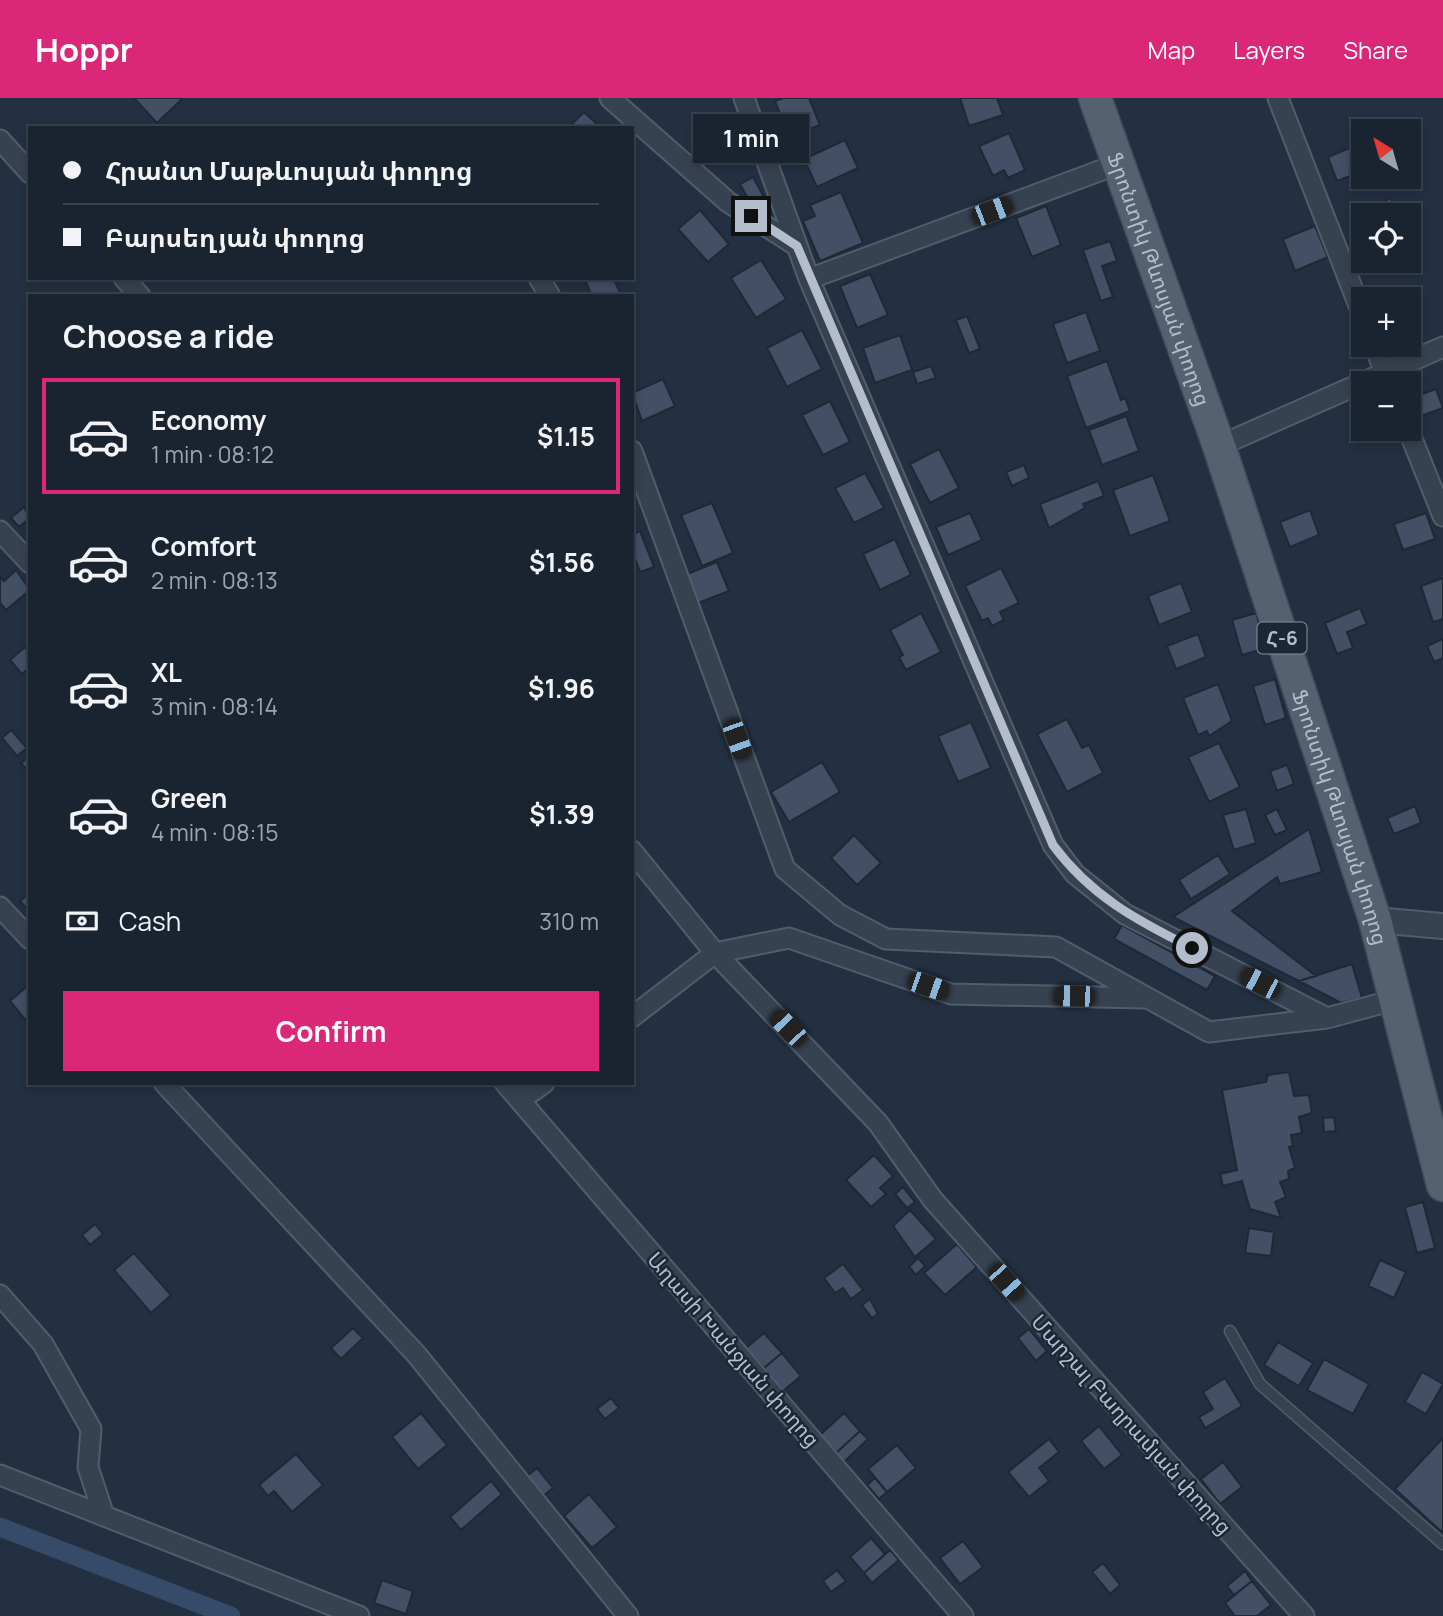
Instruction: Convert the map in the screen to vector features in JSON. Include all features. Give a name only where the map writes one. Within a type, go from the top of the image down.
[{"type":"main road","name":"Ֆրոնտիկ Թևոսյան փողոց","points":[[1095,98],[1219,446],[1375,920],[1443,1185]]},
{"type":"street","points":[[610,98],[728,202],[797,246]]},
{"type":"street","points":[[744,98],[809,279],[1053,845],[1075,874],[1125,914],[1327,1018]]},
{"type":"street","points":[[1278,98],[1352,287]]},
{"type":"street","points":[[0,140],[28,171]]},
{"type":"street","points":[[809,279],[1118,164]]},
{"type":"street","points":[[126,280],[138,294]]},
{"type":"street","points":[[1400,371],[1443,347]]},
{"type":"street","points":[[1219,446],[1351,393]]},
{"type":"street","points":[[1413,441],[1443,516]]},
{"type":"street","points":[[634,456],[785,869],[840,915],[886,939],[1056,947],[1209,1032],[1327,1018],[1394,1000]]},
{"type":"street","points":[[0,531],[28,561]]},
{"type":"street","name":"Մարշալ Բաղրամյան փողոց","points":[[634,858],[715,953],[878,1123],[933,1200],[1304,1616]]},
{"type":"street","points":[[0,906],[28,937]]},
{"type":"street","points":[[1375,920],[1443,926]]},
{"type":"street","points":[[634,1015],[715,953],[789,937],[951,994],[1147,998]]},
{"type":"street","points":[[166,1085],[416,1354],[628,1616]]},
{"type":"street","name":"Աղասի Խանջյան փողոց","points":[[507,1085],[963,1616]]},
{"type":"street","points":[[520,1100],[541,1085]]},
{"type":"street","points":[[0,1295],[43,1344],[90,1429],[88,1467],[104,1516]]},
{"type":"street","points":[[0,1475],[359,1616]]},
{"type":"lane","points":[[1230,1331],[1260,1384],[1443,1544]]},
{"type":"building","points":[[134,98],[183,98],[157,123]]},
{"type":"building","points":[[783,98],[809,98],[820,125],[789,137],[775,101]]},
{"type":"building","points":[[960,98],[997,98],[1003,115],[969,126]]},
{"type":"building","points":[[584,112],[599,126],[570,126]]},
{"type":"building","points":[[1009,133],[1025,170],[1008,178],[1004,170],[993,176],[979,146]]},
{"type":"building","points":[[845,140],[858,168],[817,187],[804,159]]},
{"type":"building","points":[[1351,147],[1351,176],[1337,181],[1328,157]]},
{"type":"building","points":[[753,177],[765,199],[752,206],[740,184]]},
{"type":"building","points":[[841,192],[863,243],[820,261],[803,221],[815,216],[810,205]]},
{"type":"building","points":[[1391,198],[1393,203],[1379,203]]},
{"type":"building","points":[[1046,206],[1061,245],[1032,257],[1016,218]]},
{"type":"building","points":[[700,210],[729,244],[708,262],[678,229]]},
{"type":"building","points":[[1315,226],[1328,257],[1295,271],[1283,239]]},
{"type":"building","points":[[1110,241],[1117,261],[1102,266],[1113,297],[1101,301],[1083,250]]},
{"type":"building","points":[[761,260],[786,299],[756,318],[731,278]]},
{"type":"building","points":[[870,274],[888,315],[857,328],[840,286]]},
{"type":"building","points":[[585,280],[614,280],[621,294],[591,294]]},
{"type":"building","points":[[1086,312],[1100,351],[1067,363],[1053,324]]},
{"type":"building","points":[[967,316],[980,349],[969,353],[956,320]]},
{"type":"building","points":[[802,330],[822,369],[787,387],[767,348]]},
{"type":"building","points":[[900,335],[912,370],[875,383],[863,348]]},
{"type":"building","points":[[1107,361],[1121,400],[1125,398],[1130,411],[1086,428],[1067,376]]},
{"type":"building","points":[[931,366],[936,378],[917,384],[913,372]]},
{"type":"building","points":[[663,379],[675,406],[642,421],[634,392]]},
{"type":"building","points":[[1436,389],[1443,408],[1421,416],[1421,394]]},
{"type":"building","points":[[830,401],[850,442],[823,455],[802,415]]},
{"type":"building","points":[[1126,416],[1139,451],[1102,465],[1089,430]]},
{"type":"building","points":[[939,449],[959,488],[930,503],[910,464]]},
{"type":"building","points":[[1024,465],[1029,478],[1012,486],[1006,472]]},
{"type":"building","points":[[865,473],[884,508],[854,523],[835,488]]},
{"type":"building","points":[[1153,475],[1170,521],[1130,536],[1113,490]]},
{"type":"building","points":[[1098,481],[1104,496],[1083,504],[1085,508],[1049,528],[1040,504]]},
{"type":"building","points":[[712,503],[733,553],[702,566],[681,515]]},
{"type":"building","points":[[24,507],[28,514],[28,520],[19,527],[11,518]]},
{"type":"building","points":[[1310,510],[1319,535],[1290,547],[1280,522]]},
{"type":"building","points":[[970,513],[982,540],[948,555],[936,527]]},
{"type":"building","points":[[1426,513],[1435,539],[1403,550],[1394,524]]},
{"type":"building","points":[[640,531],[654,567],[640,572],[634,556],[634,534]]},
{"type":"building","points":[[895,539],[911,575],[880,590],[863,554]]},
{"type":"building","points":[[717,562],[729,591],[698,603],[687,574]]},
{"type":"building","points":[[1001,568],[1019,603],[1000,612],[1004,620],[992,626],[988,618],[982,621],[965,586]]},
{"type":"building","points":[[16,570],[28,587],[28,592],[6,610],[0,603],[0,577],[4,581]]},
{"type":"building","points":[[1443,578],[1443,619],[1433,622],[1421,586]]},
{"type":"building","points":[[1181,583],[1192,612],[1159,625],[1148,596]]},
{"type":"building","points":[[1360,608],[1367,624],[1347,632],[1353,648],[1337,654],[1325,623]]},
{"type":"building","points":[[921,613],[941,652],[906,670],[899,657],[903,655],[890,630]]},
{"type":"building","points":[[1256,613],[1266,648],[1242,655],[1232,620]]},
{"type":"building","points":[[1198,634],[1206,657],[1176,669],[1167,646]]},
{"type":"building","points":[[1443,639],[1443,658],[1434,662],[1427,646]]},
{"type":"building","points":[[25,647],[28,651],[28,669],[22,674],[10,660]]},
{"type":"building","points":[[1275,679],[1286,718],[1265,725],[1253,686]]},
{"type":"building","points":[[1218,684],[1232,721],[1209,736],[1207,731],[1198,735],[1183,698]]},
{"type":"building","points":[[1067,719],[1082,748],[1089,745],[1103,773],[1067,792],[1037,734]]},
{"type":"building","points":[[971,722],[991,768],[958,782],[938,736]]},
{"type":"building","points":[[11,730],[27,748],[17,756],[2,738]]},
{"type":"building","points":[[1219,743],[1240,787],[1209,802],[1188,757]]},
{"type":"building","points":[[28,758],[28,772],[21,763]]},
{"type":"building","points":[[822,762],[840,792],[789,822],[771,792]]},
{"type":"building","points":[[1287,765],[1294,784],[1277,791],[1270,771]]},
{"type":"building","points":[[1415,806],[1421,823],[1394,834],[1387,818]]},
{"type":"building","points":[[1246,809],[1256,843],[1234,850],[1223,815]]},
{"type":"building","points":[[1277,809],[1287,830],[1275,835],[1265,815]]},
{"type":"building","points":[[1309,829],[1322,872],[1280,884],[1277,877],[1232,911],[1316,976],[1299,981],[1173,917]]},
{"type":"building","points":[[854,835],[881,863],[857,885],[831,858]]},
{"type":"building","points":[[1218,855],[1230,874],[1191,899],[1179,880]]},
{"type":"building","points":[[28,895],[28,910],[20,901]]},
{"type":"building","points":[[1122,925],[1215,976],[1207,990],[1114,939]]},
{"type":"building","points":[[1352,964],[1362,998],[1341,1003],[1299,981]]},
{"type":"building","points":[[28,986],[28,1023],[10,1001]]},
{"type":"building","points":[[1289,1072],[1294,1096],[1309,1095],[1312,1113],[1299,1117],[1302,1133],[1291,1135],[1293,1146],[1289,1147],[1295,1168],[1288,1171],[1289,1179],[1280,1182],[1286,1197],[1275,1202],[1281,1218],[1250,1209],[1242,1181],[1223,1186],[1220,1174],[1237,1170],[1222,1090],[1266,1082],[1268,1075]]},
{"type":"building","points":[[1334,1117],[1336,1131],[1324,1132],[1323,1118]]},
{"type":"building","points":[[874,1155],[893,1176],[880,1188],[886,1194],[871,1207],[846,1180]]},
{"type":"building","points":[[903,1187],[915,1202],[907,1208],[895,1194]]},
{"type":"building","points":[[1423,1202],[1435,1248],[1417,1253],[1405,1207]]},
{"type":"building","points":[[910,1210],[936,1239],[915,1257],[893,1226]]},
{"type":"building","points":[[95,1224],[103,1234],[90,1245],[82,1235]]},
{"type":"building","points":[[1249,1228],[1274,1232],[1271,1256],[1245,1253]]},
{"type":"building","points":[[957,1244],[977,1267],[945,1295],[924,1273]]},
{"type":"building","points":[[134,1253],[171,1295],[151,1313],[114,1270]]},
{"type":"building","points":[[918,1258],[925,1266],[916,1275],[909,1267]]},
{"type":"building","points":[[1380,1260],[1406,1272],[1394,1298],[1368,1286]]},
{"type":"building","points":[[843,1264],[863,1290],[851,1299],[843,1288],[835,1293],[824,1278]]},
{"type":"building","points":[[870,1299],[878,1314],[872,1318],[862,1305]]},
{"type":"building","points":[[353,1328],[363,1338],[341,1359],[331,1348]]},
{"type":"building","points":[[1029,1329],[1047,1351],[1036,1361],[1018,1338]]},
{"type":"building","points":[[764,1333],[782,1353],[764,1368],[746,1348]]},
{"type":"building","points":[[1278,1342],[1313,1363],[1299,1386],[1264,1365]]},
{"type":"building","points":[[782,1353],[801,1376],[783,1391],[764,1368]]},
{"type":"building","points":[[1324,1359],[1369,1384],[1353,1414],[1307,1390]]},
{"type":"building","points":[[1422,1372],[1443,1384],[1426,1414],[1405,1402]]},
{"type":"building","points":[[1225,1378],[1242,1406],[1205,1428],[1199,1417],[1213,1409],[1203,1392]]},
{"type":"building","points":[[611,1398],[619,1408],[605,1419],[597,1409]]},
{"type":"building","points":[[421,1413],[447,1445],[418,1469],[392,1437]]},
{"type":"building","points":[[844,1413],[860,1431],[836,1453],[820,1435]]},
{"type":"building","points":[[1099,1426],[1122,1455],[1104,1469],[1081,1441]]},
{"type":"building","points":[[860,1431],[868,1439],[844,1462],[836,1453]]},
{"type":"building","points":[[1443,1438],[1443,1533],[1395,1489]]},
{"type":"building","points":[[1049,1439],[1059,1452],[1039,1468],[1049,1481],[1029,1497],[1008,1472]]},
{"type":"building","points":[[897,1445],[916,1468],[887,1492],[868,1469]]},
{"type":"building","points":[[296,1454],[323,1485],[292,1512],[274,1491],[268,1496],[259,1485]]},
{"type":"building","points":[[1223,1462],[1242,1487],[1220,1504],[1201,1479]]},
{"type":"building","points":[[537,1468],[553,1488],[542,1497],[526,1477]]},
{"type":"building","points":[[875,1478],[887,1492],[879,1499],[867,1485]]},
{"type":"building","points":[[491,1481],[502,1494],[461,1530],[450,1517]]},
{"type":"building","points":[[589,1494],[617,1527],[592,1548],[564,1516]]},
{"type":"building","points":[[871,1538],[885,1554],[864,1573],[850,1557]]},
{"type":"building","points":[[963,1541],[983,1567],[960,1584],[940,1558]]},
{"type":"building","points":[[890,1550],[899,1560],[872,1583],[864,1573]]},
{"type":"building","points":[[1103,1563],[1120,1585],[1110,1594],[1092,1572]]},
{"type":"building","points":[[837,1570],[846,1581],[831,1592],[823,1581]]},
{"type":"building","points":[[1245,1571],[1252,1581],[1234,1595],[1227,1586]]},
{"type":"building","points":[[382,1580],[413,1591],[406,1614],[374,1603]]},
{"type":"building","points":[[1252,1581],[1271,1605],[1257,1616],[1235,1616],[1225,1603]]},
{"type":"waterway","points":[[0,1527],[231,1616]]},
{"type":"route","points":[[751,216],[797,246],[1053,845],[1075,874],[1125,914],[1192,948]]}]
